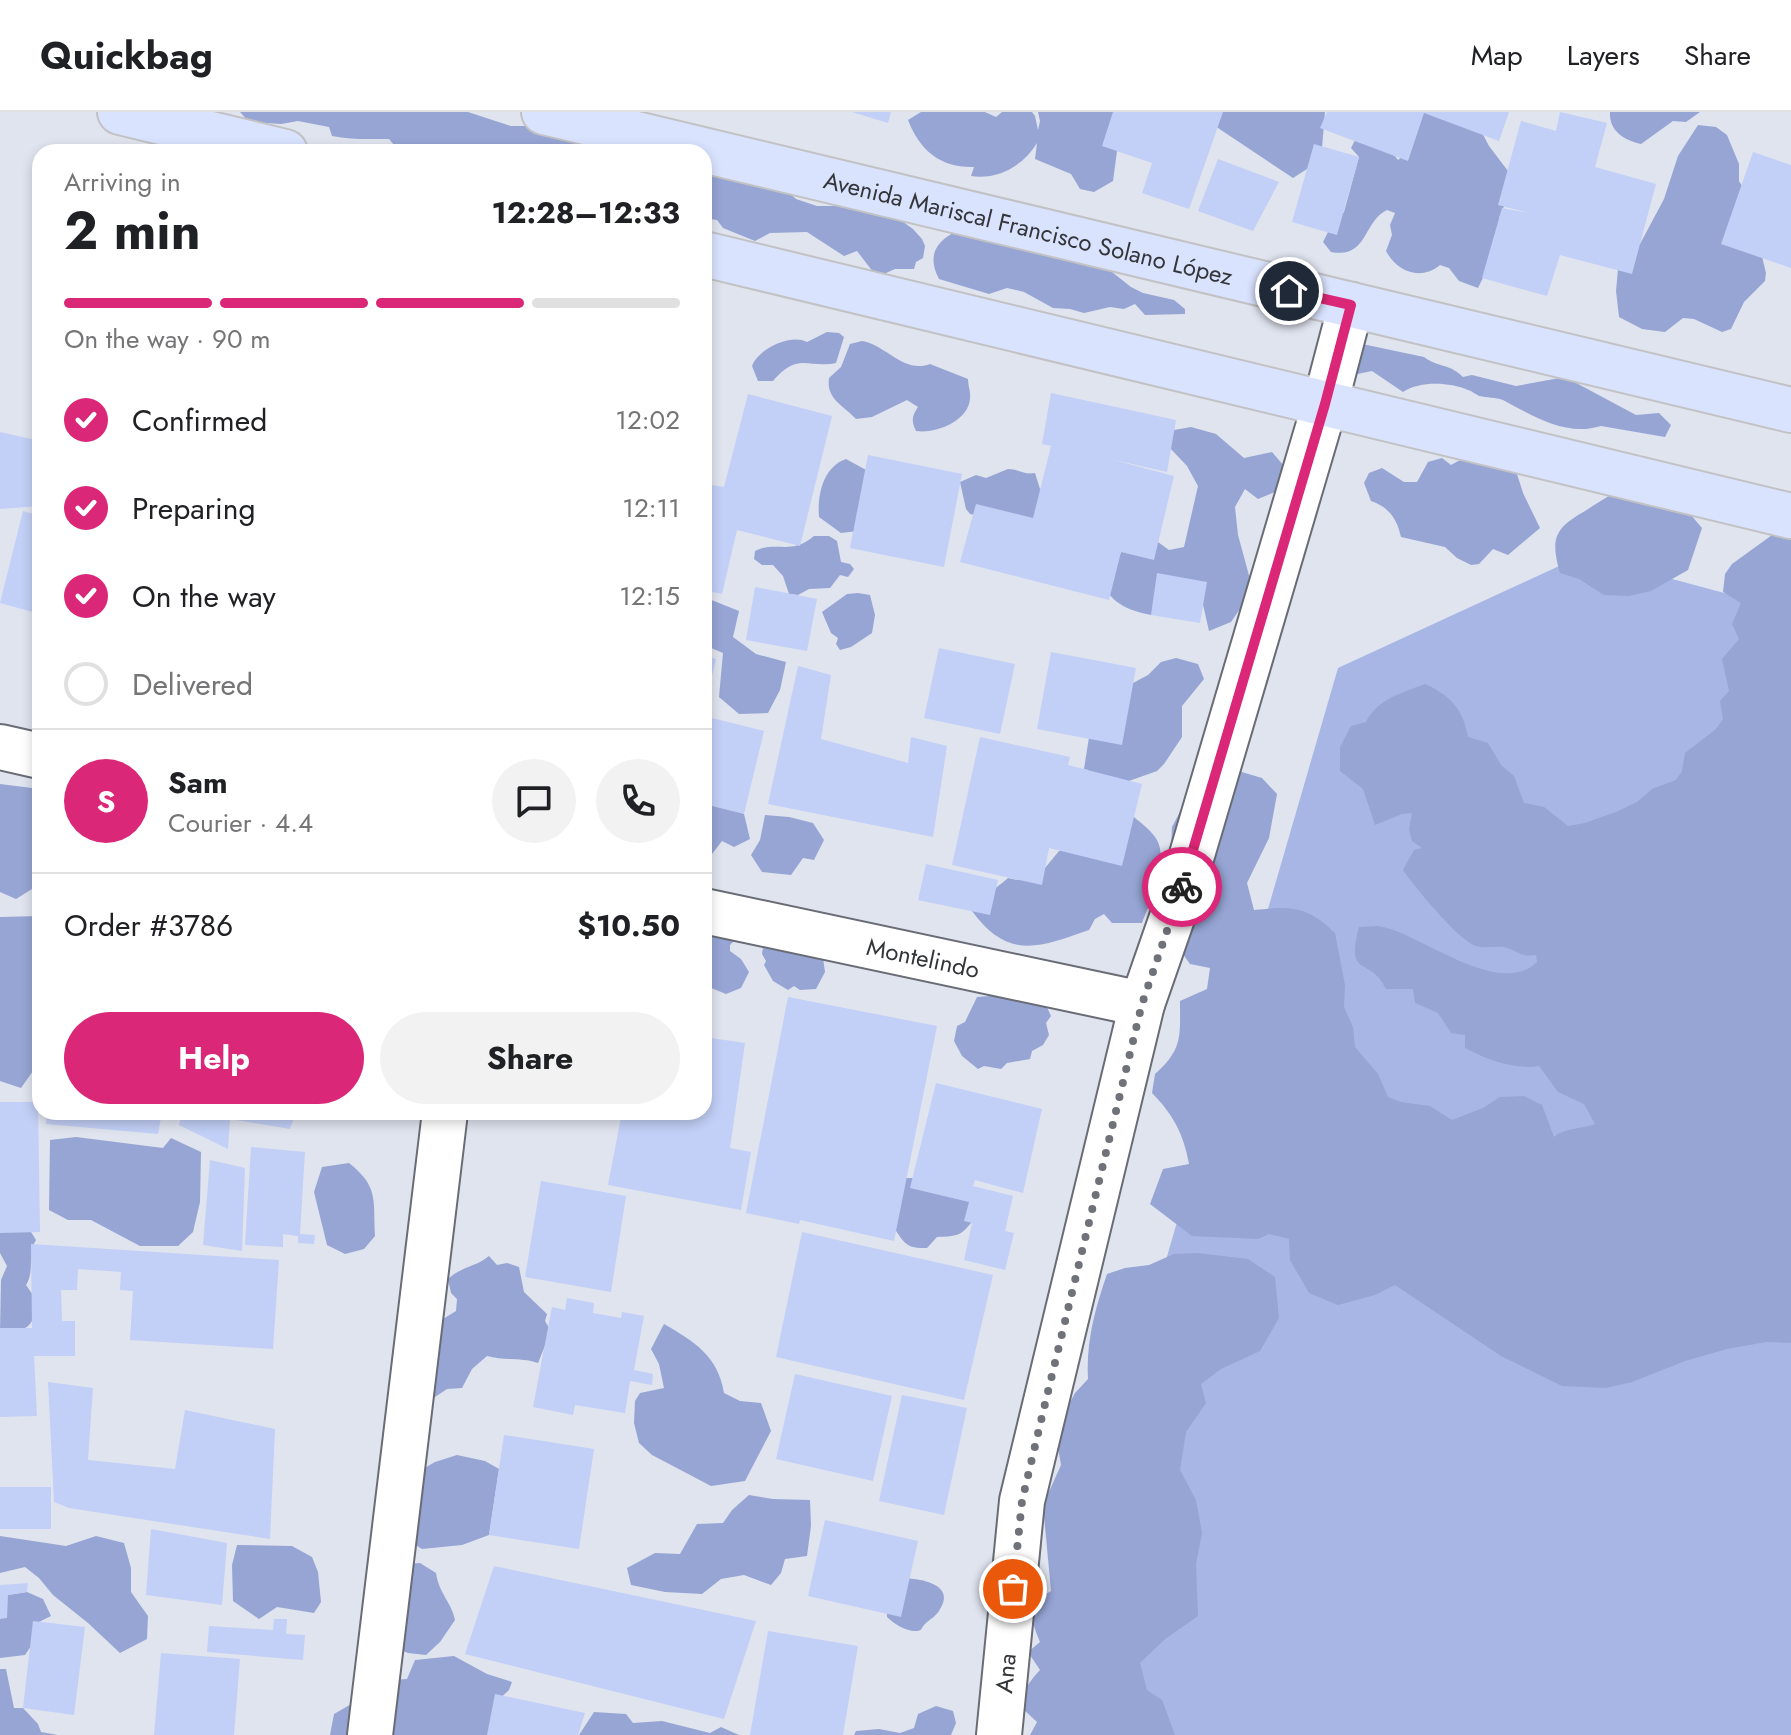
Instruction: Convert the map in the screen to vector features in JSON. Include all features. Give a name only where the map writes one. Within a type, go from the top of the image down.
[{"type":"main road","points":[[120,112],[252,144]]},
{"type":"main road","name":"Avenida Mariscal Francisco Solano López","points":[[544,112],[678,144]]},
{"type":"main road","name":"Avenida Mariscal Francisco Solano López","points":[[712,152],[1791,410]]},
{"type":"main road","points":[[712,256],[1791,516]]},
{"type":"street","name":"Ana","points":[[999,1735],[1022,1501],[1142,1004],[1181,892],[1325,404],[1351,305]]},
{"type":"street","points":[[0,747],[32,754]]},
{"type":"street","name":"Montelindo","points":[[712,913],[1142,1004]]},
{"type":"street","points":[[370,1735],[444,1120]]},
{"type":"shaded area","points":[[240,112],[468,112],[511,126],[534,126],[630,144],[393,144],[389,139],[332,136],[329,127],[298,121],[281,124],[249,122]]},
{"type":"shaded area","points":[[921,112],[985,112],[996,117],[1002,112],[1032,112],[1038,130],[1038,112],[1115,112],[1117,151],[1113,181],[1094,192],[1080,189],[1071,174],[1035,159],[1037,143],[1025,158],[1009,170],[991,176],[971,176],[974,167],[942,161],[925,149],[908,120]]},
{"type":"shaded area","points":[[1215,112],[1325,112],[1321,160],[1293,178],[1212,124]]},
{"type":"shaded area","points":[[1409,112],[1463,112],[1478,125],[1511,175],[1511,190],[1499,218],[1494,255],[1478,288],[1459,281],[1449,268],[1440,265],[1425,273],[1417,273],[1396,264],[1386,251],[1395,213],[1387,210],[1379,215],[1359,245],[1352,250],[1331,252],[1323,242],[1331,226],[1344,212],[1359,157],[1351,148],[1360,130],[1391,151],[1398,160],[1406,153]]},
{"type":"shaded area","points":[[1610,112],[1700,112],[1686,122],[1673,121],[1641,144],[1619,134],[1612,124]]},
{"type":"shaded area","points":[[1698,125],[1716,127],[1727,135],[1739,164],[1739,181],[1747,194],[1766,273],[1765,281],[1744,302],[1731,329],[1722,332],[1694,319],[1683,318],[1665,332],[1642,329],[1619,317],[1616,291],[1619,258],[1640,244],[1664,199],[1678,156]]},
{"type":"shaded area","points":[[712,162],[773,178],[796,199],[817,206],[881,206],[913,229],[925,246],[923,258],[916,262],[914,269],[895,269],[877,277],[857,251],[844,256],[807,232],[770,233],[755,241],[723,228],[717,220],[712,219]]},
{"type":"shaded area","points":[[967,226],[1098,261],[1131,287],[1174,300],[1185,309],[1185,314],[1145,315],[1135,304],[1124,309],[1110,307],[1084,313],[1053,308],[1024,292],[1007,288],[989,294],[939,279],[934,260],[938,246]]},
{"type":"shaded area","points":[[827,332],[839,333],[844,337],[836,363],[797,364],[790,366],[773,381],[758,381],[752,366],[768,349],[784,341],[807,342]]},
{"type":"shaded area","points":[[1329,337],[1424,357],[1463,377],[1472,375],[1516,386],[1565,377],[1636,415],[1659,413],[1671,425],[1665,437],[1601,426],[1575,429],[1550,423],[1503,400],[1479,396],[1452,385],[1426,384],[1403,392],[1372,371],[1348,376]]},
{"type":"shaded area","points":[[862,341],[903,362],[921,366],[930,364],[968,379],[968,407],[949,425],[923,431],[916,431],[913,424],[918,407],[907,400],[872,417],[856,419],[833,397],[829,378],[841,367],[850,344]]},
{"type":"shaded area","points":[[1191,427],[1216,434],[1244,458],[1272,452],[1284,466],[1280,490],[1258,499],[1245,489],[1235,507],[1238,535],[1253,590],[1231,622],[1209,631],[1199,587],[1188,579],[1151,615],[1131,610],[1116,601],[1105,588],[1097,570],[1121,553],[1122,539],[1140,529],[1169,550],[1184,547],[1198,486],[1187,466],[1170,448],[1174,430]]},
{"type":"shaded area","points":[[1469,455],[1517,474],[1540,528],[1508,555],[1493,549],[1479,564],[1471,565],[1445,547],[1401,537],[1391,514],[1371,501],[1364,483],[1369,473],[1382,468],[1404,482],[1417,482],[1428,462],[1442,458],[1451,465]]},
{"type":"shaded area","points":[[846,459],[866,470],[858,531],[841,533],[819,517],[819,500],[827,475]]},
{"type":"shaded area","points":[[1008,469],[1035,473],[1040,489],[1050,499],[1047,510],[1024,525],[970,514],[960,482],[976,475],[986,478]]},
{"type":"shaded area","points":[[1618,491],[1685,508],[1702,528],[1688,570],[1651,591],[1629,596],[1604,595],[1579,579],[1560,573],[1555,551],[1558,535],[1567,523]]},
{"type":"shaded area","points":[[1791,529],[1791,1343],[1766,1342],[1727,1349],[1606,1388],[1562,1386],[1501,1356],[1395,1285],[1375,1295],[1338,1305],[1309,1293],[1290,1260],[1289,1239],[1269,1234],[1258,1239],[1192,1236],[1150,1204],[1163,1169],[1189,1164],[1176,1126],[1152,1093],[1155,1074],[1171,1057],[1178,1041],[1180,1001],[1207,989],[1210,968],[1190,964],[1167,932],[1172,827],[1184,804],[1235,770],[1262,778],[1277,794],[1269,838],[1247,883],[1254,910],[1298,910],[1316,917],[1335,933],[1345,985],[1344,1007],[1353,1027],[1355,1047],[1378,1074],[1388,1097],[1430,1106],[1452,1120],[1483,1108],[1500,1097],[1524,1096],[1542,1105],[1554,1137],[1568,1130],[1595,1124],[1584,1104],[1558,1092],[1539,1066],[1521,1067],[1502,1063],[1465,1048],[1465,1035],[1451,1033],[1438,1013],[1415,1003],[1413,989],[1386,989],[1373,972],[1357,961],[1355,943],[1359,927],[1378,926],[1480,969],[1501,973],[1521,972],[1537,962],[1536,955],[1523,955],[1503,947],[1476,946],[1468,942],[1437,912],[1403,870],[1414,850],[1422,848],[1412,841],[1409,829],[1412,813],[1375,825],[1363,789],[1340,771],[1340,747],[1351,726],[1366,722],[1377,708],[1391,698],[1425,684],[1454,704],[1463,719],[1468,737],[1488,743],[1501,765],[1514,776],[1524,803],[1544,807],[1568,826],[1585,823],[1637,802],[1652,789],[1676,780],[1682,771],[1685,753],[1716,729],[1723,719],[1720,701],[1729,691],[1722,659],[1739,639],[1732,624],[1741,603],[1723,592],[1725,574],[1732,564],[1779,530]]},
{"type":"shaded area","points":[[814,536],[829,536],[837,541],[841,562],[850,564],[854,569],[848,577],[840,575],[830,588],[789,594],[783,576],[773,565],[762,565],[754,559],[755,551],[791,547]]},
{"type":"shaded area","points":[[1583,555],[1791,611],[1791,1735],[1079,1735],[1098,1494],[1338,668]]},
{"type":"shaded area","points":[[847,594],[870,595],[875,615],[872,633],[851,647],[840,650],[836,644],[838,638],[831,633],[822,612]]},
{"type":"shaded area","points":[[712,600],[739,611],[733,637],[756,654],[786,662],[780,690],[768,713],[739,714],[719,697],[723,653],[712,648]]},
{"type":"shaded area","points":[[1176,658],[1198,664],[1204,679],[1182,706],[1182,737],[1164,764],[1157,771],[1112,787],[1092,781],[1088,770],[1084,769],[1090,731],[1133,683],[1148,675],[1161,662]]},
{"type":"shaded area","points":[[0,784],[32,788],[32,889],[16,899],[0,892]]},
{"type":"shaded area","points":[[712,797],[744,814],[750,839],[734,847],[722,841],[712,854]]},
{"type":"shaded area","points":[[765,815],[813,823],[824,840],[814,860],[803,858],[791,875],[762,872],[751,855],[760,840]]},
{"type":"shaded area","points":[[1134,817],[1157,840],[1161,859],[1157,882],[1142,923],[1112,923],[1104,914],[1095,919],[1089,930],[1054,942],[1025,946],[998,937],[972,911],[1008,878],[1017,880],[1045,868],[1059,851],[1075,847]]},
{"type":"shaded area","points":[[32,916],[32,1072],[21,1088],[0,1081],[0,917]]},
{"type":"shaded area","points":[[712,921],[735,940],[730,945],[730,951],[741,959],[749,972],[741,988],[726,994],[712,988]]},
{"type":"shaded area","points":[[771,943],[823,958],[825,972],[816,989],[800,990],[794,986],[788,990],[773,981],[762,954],[763,947]]},
{"type":"shaded area","points":[[1012,987],[1045,1003],[1051,1016],[1046,1023],[1049,1035],[1043,1045],[1032,1051],[1030,1059],[1007,1063],[1001,1069],[984,1066],[978,1069],[962,1056],[954,1041],[957,1026],[965,1022],[977,997],[990,996]]},
{"type":"shaded area","points":[[76,1137],[163,1148],[171,1138],[201,1152],[200,1202],[193,1232],[178,1246],[140,1246],[91,1220],[68,1220],[49,1210],[50,1140]]},
{"type":"shaded area","points":[[349,1163],[370,1187],[375,1236],[364,1249],[345,1254],[327,1245],[314,1192],[322,1167]]},
{"type":"shaded area","points":[[903,1178],[922,1178],[970,1198],[975,1218],[963,1232],[937,1237],[927,1248],[909,1246],[892,1225]]},
{"type":"shaded area","points":[[0,1232],[31,1232],[36,1240],[26,1285],[37,1301],[36,1310],[31,1323],[16,1331],[0,1332],[1,1280],[7,1266],[0,1253]]},
{"type":"shaded area","points":[[1197,1253],[1248,1259],[1275,1277],[1279,1318],[1260,1351],[1221,1369],[1201,1384],[1206,1403],[1186,1432],[1180,1470],[1196,1500],[1202,1533],[1196,1564],[1198,1616],[1165,1639],[1140,1663],[1147,1690],[1162,1700],[1175,1735],[1030,1735],[1037,1722],[1023,1709],[1023,1703],[1027,1688],[1040,1670],[1028,1652],[1040,1642],[1032,1613],[1037,1602],[1051,1591],[1043,1505],[1061,1465],[1055,1431],[1075,1393],[1088,1379],[1092,1325],[1107,1274],[1149,1265],[1174,1254]]},
{"type":"shaded area","points":[[489,1256],[497,1265],[507,1263],[519,1267],[524,1292],[547,1314],[545,1321],[551,1331],[538,1363],[487,1356],[472,1369],[462,1388],[447,1389],[432,1399],[397,1373],[392,1361],[395,1354],[437,1334],[443,1319],[456,1311],[457,1299],[451,1293],[448,1279]]},
{"type":"shaded area","points":[[664,1324],[686,1337],[711,1360],[724,1393],[740,1401],[761,1403],[771,1431],[745,1481],[711,1486],[652,1455],[639,1443],[634,1423],[635,1401],[640,1393],[664,1388],[659,1364],[651,1349]]},
{"type":"shaded area","points":[[457,1455],[485,1461],[499,1469],[489,1535],[462,1545],[422,1549],[406,1539],[423,1469]]},
{"type":"shaded area","points":[[749,1495],[810,1500],[807,1556],[785,1559],[781,1573],[771,1585],[744,1575],[721,1579],[702,1594],[665,1592],[631,1585],[627,1568],[655,1553],[680,1554],[697,1524],[723,1523]]},
{"type":"shaded area","points":[[0,1536],[66,1546],[96,1536],[124,1543],[131,1568],[131,1592],[148,1616],[147,1639],[120,1653],[25,1567],[0,1573]]},
{"type":"shaded area","points":[[237,1545],[292,1546],[312,1557],[318,1572],[321,1602],[314,1613],[277,1607],[259,1619],[233,1601],[232,1565]]},
{"type":"shaded area","points":[[420,1563],[436,1573],[455,1620],[440,1642],[426,1655],[393,1647],[405,1564]]},
{"type":"shaded area","points":[[904,1578],[928,1582],[941,1589],[944,1595],[939,1611],[919,1631],[897,1625],[887,1617],[886,1599]]},
{"type":"shaded area","points":[[27,1592],[43,1599],[51,1616],[39,1622],[39,1634],[25,1655],[0,1658],[0,1618],[8,1595]]},
{"type":"shaded area","points":[[454,1656],[487,1674],[512,1682],[509,1690],[493,1705],[494,1735],[330,1735],[334,1714],[393,1680],[407,1679],[415,1660]]},
{"type":"shaded area","points":[[0,1669],[6,1669],[14,1708],[23,1708],[41,1732],[58,1735],[0,1735]]},
{"type":"shaded area","points":[[936,1706],[953,1711],[956,1723],[951,1735],[854,1735],[856,1731],[879,1729],[900,1733],[914,1728],[918,1714]]},
{"type":"shaded area","points":[[594,1712],[626,1714],[633,1723],[662,1721],[710,1733],[721,1727],[739,1735],[579,1735]]},
{"type":"building","points":[[852,112],[891,112],[888,123]]},
{"type":"building","points":[[1113,112],[1223,112],[1189,209],[1142,193],[1152,163],[1102,146]]},
{"type":"building","points":[[1327,112],[1509,112],[1499,141],[1424,113],[1408,161],[1320,128]]},
{"type":"building","points":[[1560,112],[1607,123],[1595,167],[1656,184],[1632,274],[1560,255],[1547,296],[1482,278],[1502,208],[1529,213],[1498,205],[1521,121],[1556,131]]},
{"type":"building","points":[[1314,144],[1359,157],[1337,235],[1292,222]]},
{"type":"building","points":[[1753,152],[1791,165],[1791,268],[1721,244]]},
{"type":"building","points":[[1218,159],[1279,182],[1253,231],[1198,211]]},
{"type":"building","points":[[1051,393],[1176,420],[1167,472],[1110,459],[1174,476],[1154,560],[1121,552],[1109,600],[960,562],[976,504],[1033,518],[1051,446],[1042,444]]},
{"type":"building","points":[[748,394],[832,416],[800,546],[737,530],[722,594],[712,592],[712,485],[724,487]]},
{"type":"building","points":[[0,432],[32,439],[32,507],[0,509]]},
{"type":"building","points":[[868,455],[962,474],[944,567],[850,548]]},
{"type":"building","points":[[23,511],[32,514],[32,612],[0,603]]},
{"type":"building","points":[[1157,573],[1207,582],[1200,623],[1151,615]]},
{"type":"building","points":[[755,587],[817,599],[807,651],[746,640]]},
{"type":"building","points":[[939,648],[1015,664],[1000,734],[924,718]]},
{"type":"building","points":[[1051,652],[1136,668],[1122,745],[1037,729]]},
{"type":"building","points":[[798,666],[831,675],[821,739],[908,763],[911,737],[947,746],[933,837],[768,804]]},
{"type":"building","points":[[712,718],[764,731],[744,814],[712,806]]},
{"type":"building","points":[[980,737],[1070,757],[1068,765],[1142,784],[1122,866],[1049,848],[1042,885],[952,865]]},
{"type":"building","points":[[926,864],[998,880],[990,915],[918,900]]},
{"type":"building","points":[[788,997],[937,1026],[894,1241],[800,1220],[799,1224],[746,1213]]},
{"type":"building","points":[[712,1038],[745,1043],[730,1148],[751,1152],[741,1210],[608,1185],[620,1120],[712,1120]]},
{"type":"building","points":[[936,1083],[1042,1109],[1023,1193],[975,1180],[973,1186],[1013,1196],[1005,1231],[1014,1233],[1005,1270],[964,1260],[972,1223],[964,1221],[969,1202],[910,1188]]},
{"type":"building","points":[[0,1102],[32,1102],[32,1120],[38,1120],[40,1232],[0,1233]]},
{"type":"building","points":[[46,1120],[161,1120],[158,1134],[46,1124]]},
{"type":"building","points":[[180,1120],[230,1120],[228,1149],[179,1125]]},
{"type":"building","points":[[236,1120],[293,1120],[290,1129]]},
{"type":"building","points":[[251,1147],[305,1152],[300,1234],[315,1235],[314,1244],[298,1243],[298,1236],[283,1234],[283,1247],[245,1245]]},
{"type":"building","points":[[210,1160],[245,1168],[242,1251],[203,1245]]},
{"type":"building","points":[[541,1181],[626,1196],[611,1292],[525,1277]]},
{"type":"building","points":[[802,1232],[993,1275],[964,1400],[776,1357]]},
{"type":"building","points":[[31,1244],[279,1260],[273,1349],[130,1340],[133,1291],[120,1290],[121,1272],[78,1269],[77,1290],[61,1290],[62,1321],[75,1321],[75,1356],[34,1356],[37,1416],[0,1417],[0,1328],[32,1328]]},
{"type":"building","points":[[567,1298],[594,1303],[593,1313],[621,1318],[622,1312],[644,1316],[634,1370],[653,1374],[652,1385],[630,1381],[625,1413],[575,1405],[573,1415],[533,1407],[552,1307],[565,1310]]},
{"type":"building","points":[[795,1374],[892,1396],[873,1481],[776,1459]]},
{"type":"building","points":[[48,1382],[93,1388],[88,1460],[175,1469],[185,1410],[275,1429],[270,1539],[69,1508],[54,1502]]},
{"type":"building","points":[[902,1395],[967,1408],[944,1515],[879,1501]]},
{"type":"building","points":[[504,1435],[594,1449],[579,1549],[489,1535]]},
{"type":"building","points":[[0,1487],[51,1487],[51,1529],[0,1529]]},
{"type":"building","points":[[825,1520],[918,1541],[901,1617],[808,1596]]},
{"type":"building","points":[[151,1529],[227,1543],[222,1605],[146,1595]]},
{"type":"building","points":[[494,1566],[756,1621],[724,1719],[465,1654]]},
{"type":"building","points":[[28,1583],[27,1592],[8,1595],[7,1618],[0,1619],[0,1585]]},
{"type":"building","points":[[274,1619],[287,1619],[286,1634],[305,1635],[303,1660],[207,1652],[209,1626],[273,1630]]},
{"type":"building","points":[[33,1621],[85,1627],[74,1715],[23,1708]]},
{"type":"building","points":[[768,1631],[858,1646],[843,1735],[750,1735]]},
{"type":"building","points":[[161,1653],[240,1659],[234,1735],[154,1735]]},
{"type":"building","points":[[495,1694],[585,1713],[578,1735],[487,1735]]},
{"type":"way so far","points":[[1013,1589],[1022,1501],[1044,1408],[1142,1004],[1182,887]]},
{"type":"route","points":[[1182,887],[1325,404],[1351,305],[1289,291]]}]
